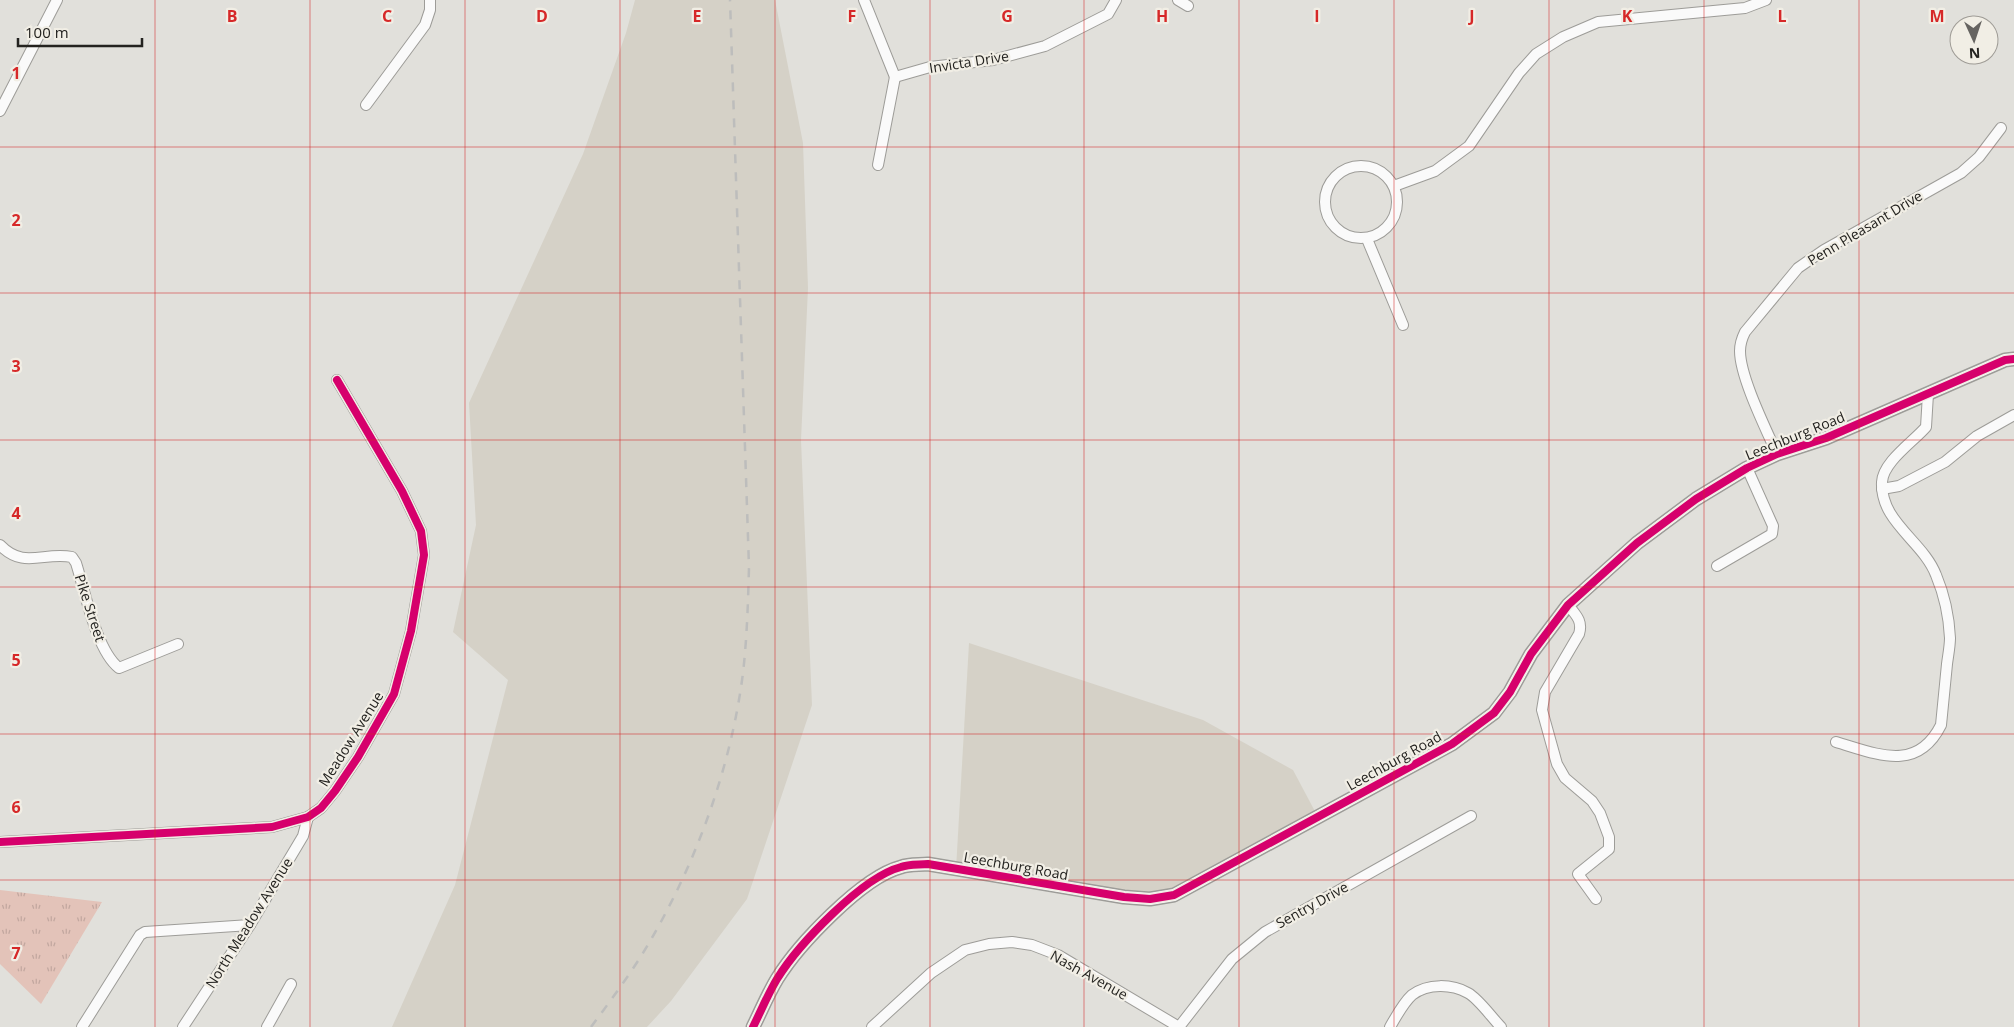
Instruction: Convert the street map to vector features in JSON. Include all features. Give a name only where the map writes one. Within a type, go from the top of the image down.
[{"type":"street","points":[[0,111],[57,0]]},
{"type":"street","points":[[366,105],[425,25],[430,10],[430,0]]},
{"type":"street","points":[[864,0],[895,77],[878,164]]},
{"type":"street","name":"Invicta Drive","points":[[895,77],[930,67],[1000,59],[1045,46],[1108,14],[1116,0]]},
{"type":"street","points":[[1178,0],[1188,6]]},
{"type":"street","points":[[1394,186],[1435,171],[1469,146],[1519,73],[1536,54],[1581,28],[1598,22],[1745,8],[1766,0]]},
{"type":"street","name":"Penn Pleasant Drive","points":[[1777,454],[1745,378],[1740,352],[1741,340],[1745,332],[1798,268],[1824,250],[1961,173],[1979,157],[2001,128]]},
{"type":"street","points":[[1352,166],[1365,166],[1376,169],[1386,175],[1394,186],[1398,204],[1394,217],[1386,229],[1368,239],[1355,238],[1337,229],[1328,217],[1325,208],[1325,197],[1328,187],[1340,172],[1352,166]]},
{"type":"street","points":[[1368,239],[1403,324]]},
{"type":"street","name":"Leechburg Road","points":[[753,1027],[776,979],[796,952],[864,885],[901,867],[928,864],[1124,897],[1150,899],[1174,895],[1452,744],[1480,725],[1494,713],[1510,692],[1531,654],[1568,605],[1651,533],[1696,498],[1747,468],[1777,454],[1826,438],[2005,360],[2014,359]]},
{"type":"street","name":"Meadow Avenue","points":[[0,842],[272,827],[308,817],[321,808],[335,791],[358,757],[394,694],[411,631],[424,555],[421,531],[402,491],[337,380]]},
{"type":"street","points":[[1836,742],[1883,755],[1906,756],[1925,748],[1935,738],[1941,725],[1950,639],[1946,610],[1936,575],[1929,561],[1925,554],[1888,513],[1882,489],[1884,472],[1892,461],[1926,427],[1928,394]]},
{"type":"street","points":[[1882,489],[1899,486],[1946,462],[1977,436],[2014,415]]},
{"type":"street","points":[[1717,566],[1772,534],[1773,526],[1747,468]]},
{"type":"street","name":"Pike Street","points":[[0,545],[17,558],[62,555],[72,557],[76,562],[102,646],[113,663],[119,668],[178,644]]},
{"type":"street","points":[[1568,605],[1579,619],[1581,626],[1579,634],[1545,692],[1542,710],[1557,764],[1565,778],[1592,801],[1600,813],[1609,837],[1608,849],[1578,874],[1596,899]]},
{"type":"street","name":"Sentry Drive","points":[[1179,1027],[1232,959],[1265,932],[1471,816]]},
{"type":"street","name":"North Meadow Avenue","points":[[183,1027],[250,925],[303,836],[308,817]]},
{"type":"street","points":[[82,1027],[140,936],[145,932],[250,925]]},
{"type":"street","name":"Nash Avenue","points":[[872,1027],[931,973],[965,950],[989,944],[1012,942],[1032,945],[1058,955],[1179,1027]]},
{"type":"street","points":[[267,1027],[291,984]]},
{"type":"street","points":[[1390,1027],[1412,995],[1429,988],[1441,986],[1456,988],[1470,994],[1501,1027]]},
{"type":"shaded area","points":[[635,0],[775,0],[803,143],[808,288],[801,440],[812,705],[747,899],[671,1001],[647,1027],[392,1027],[455,885],[508,680],[453,632],[476,525],[469,403],[583,154],[626,33]]},
{"type":"shaded area","points":[[969,643],[1203,720],[1293,770],[1318,817],[1162,897],[956,869]]},
{"type":"green space","points":[[0,890],[102,902],[41,1004],[0,964]]},
{"type":"green space","points":[[8,947],[24,962],[15,972],[0,959],[0,956]]},
{"type":"railway","points":[[591,1027],[649,943],[697,846],[721,778],[730,743],[743,673],[749,567],[730,0]]},
{"type":"cycle path","points":[[753,1027],[777,979],[815,931],[868,884],[885,873],[901,867],[928,864],[1124,897],[1150,899],[1174,895],[1452,744],[1494,713],[1510,692],[1531,654],[1568,605],[1637,543],[1696,499],[1747,468],[1777,454],[1826,438],[2005,360],[2014,359]]},
{"type":"cycle path","points":[[0,842],[272,827],[308,817],[321,808],[335,791],[358,757],[394,694],[411,631],[424,555],[421,531],[402,491],[337,380]]}]
